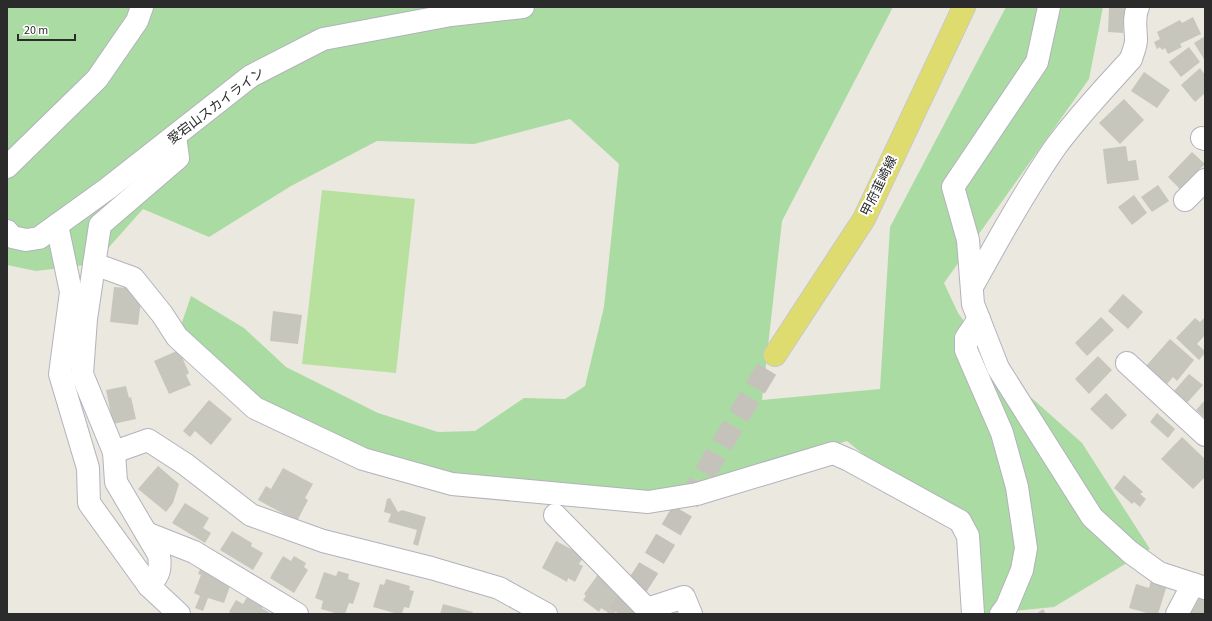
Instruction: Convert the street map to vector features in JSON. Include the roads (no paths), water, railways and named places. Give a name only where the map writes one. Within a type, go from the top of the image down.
[{"type":"main road","name":"甲府韮崎線","points":[[775,355],[864,219],[964,7]]},
{"type":"street","points":[[7,167],[97,79],[137,21],[142,7]]},
{"type":"street","name":"愛宕山スカイライン","points":[[7,231],[12,237],[26,240],[39,238],[107,189],[251,76],[323,39],[451,15],[522,7]]},
{"type":"street","points":[[1049,7],[1037,62],[953,187],[968,240],[973,304],[998,368],[1092,517],[1130,552],[1159,573],[1199,586],[1177,614]]},
{"type":"street","points":[[972,287],[1014,210],[1055,148],[1090,105],[1131,59],[1136,40],[1134,14],[1138,7]]},
{"type":"street","points":[[149,586],[156,578],[160,567],[158,555],[116,482],[114,452],[82,374],[86,319],[100,225],[178,158],[175,136]]},
{"type":"street","points":[[1185,200],[1205,180]]},
{"type":"street","points":[[57,226],[71,292],[60,374],[88,468],[89,503],[149,586],[179,614]]},
{"type":"street","points":[[94,264],[133,278],[162,314],[177,336],[255,408],[363,459],[452,484],[648,502],[698,494],[833,452],[960,521],[968,536],[973,614]]},
{"type":"street","points":[[979,319],[966,338],[966,350],[1002,433],[1017,487],[1026,548],[1022,570],[1007,606],[1001,614]]},
{"type":"street","points":[[1126,363],[1205,435]]},
{"type":"street","points":[[114,452],[148,440],[185,464],[251,515],[323,541],[431,568],[498,588],[546,614]]},
{"type":"street","points":[[556,515],[647,609],[684,598],[691,614]]},
{"type":"street","points":[[146,533],[194,552],[297,614]]},
{"type":"tunnel","points":[[619,614],[648,569],[775,355]]}]
